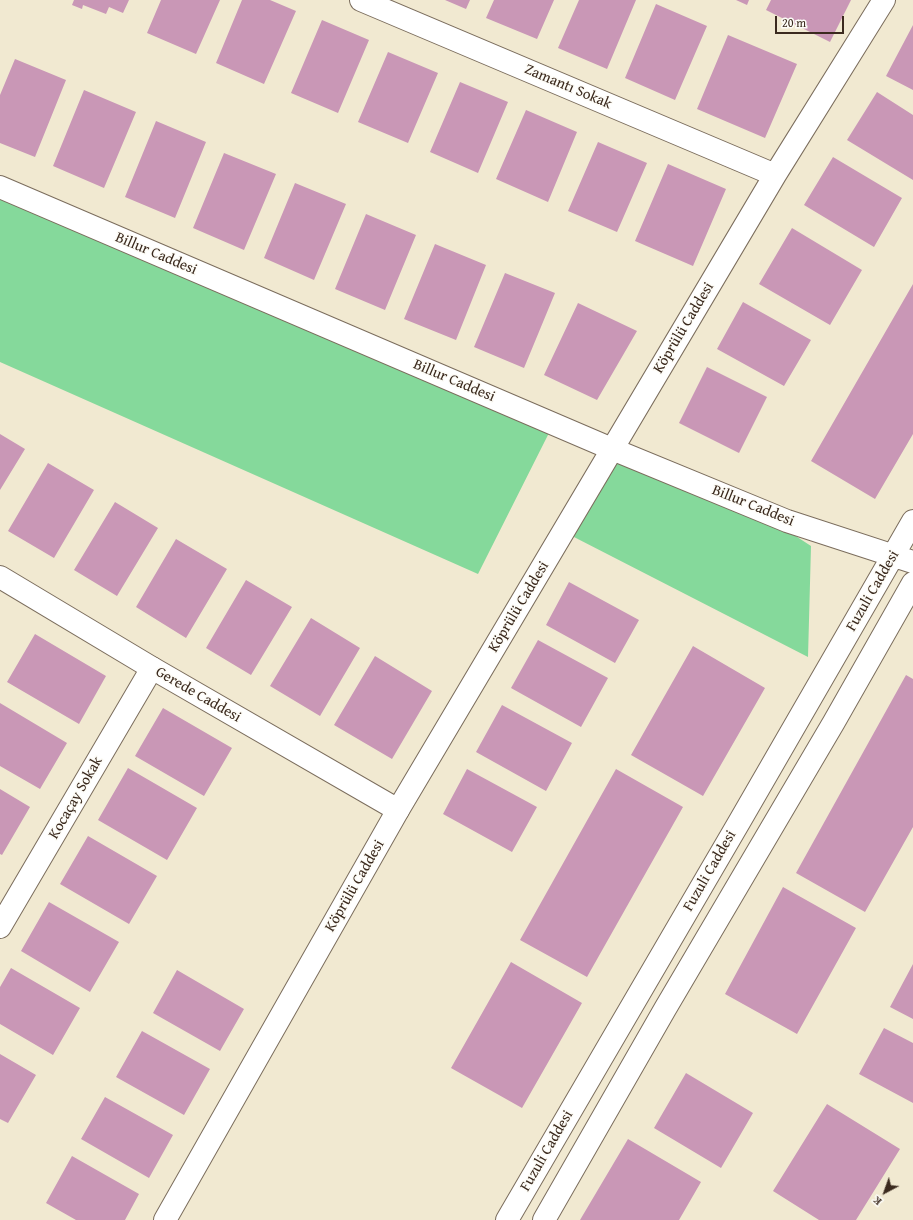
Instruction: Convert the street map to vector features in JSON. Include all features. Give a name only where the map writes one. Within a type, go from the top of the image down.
[{"type":"street","name":"Zamantı Sokak","points":[[361,0],[775,175]]},
{"type":"street","name":"Köprülü Caddesi","points":[[165,1220],[398,810],[775,175],[884,0]]},
{"type":"street","name":"Billur Caddesi","points":[[0,187],[612,449],[787,521],[903,559]]},
{"type":"street","name":"Fuzuli Caddesi","points":[[506,1220],[903,559],[913,521]]},
{"type":"street","name":"Gerede Caddesi","points":[[0,577],[152,668],[398,810]]},
{"type":"street","name":"Fuzuli Caddesi","points":[[544,1220],[665,1009],[834,722],[913,583]]},
{"type":"street","name":"Kocaçay Sokak","points":[[0,927],[152,668]]},
{"type":"green space","points":[[0,186],[554,423],[478,574],[0,362]]},
{"type":"green space","points":[[617,453],[771,520],[811,546],[808,657],[572,536]]},
{"type":"building","points":[[74,0],[129,0],[123,13],[109,7],[106,14],[83,5],[82,9],[72,5]]},
{"type":"building","points":[[161,0],[220,0],[196,54],[147,33]]},
{"type":"building","points":[[242,0],[270,0],[296,11],[264,84],[216,63]]},
{"type":"building","points":[[445,0],[470,0],[466,9]]},
{"type":"building","points":[[494,0],[554,0],[537,39],[486,18]]},
{"type":"building","points":[[579,0],[636,0],[607,69],[558,48]]},
{"type":"building","points":[[736,0],[749,0],[747,5]]},
{"type":"building","points":[[771,0],[851,0],[830,42],[766,10]]},
{"type":"building","points":[[656,4],[707,26],[675,100],[625,78]]},
{"type":"building","points":[[322,20],[369,40],[338,113],[291,93]]},
{"type":"building","points":[[913,25],[913,90],[886,76]]},
{"type":"building","points":[[728,35],[797,64],[765,138],[697,109]]},
{"type":"building","points":[[388,52],[438,73],[408,143],[358,122]]},
{"type":"building","points":[[15,59],[66,80],[35,157],[0,143],[0,95]]},
{"type":"building","points":[[460,82],[508,102],[478,173],[430,152]]},
{"type":"building","points":[[84,90],[136,112],[104,188],[53,166]]},
{"type":"building","points":[[877,92],[913,115],[913,180],[847,140]]},
{"type":"building","points":[[526,110],[577,132],[548,202],[496,179]]},
{"type":"building","points":[[156,121],[206,142],[175,218],[125,197]]},
{"type":"building","points":[[598,142],[647,163],[617,232],[568,211]]},
{"type":"building","points":[[224,153],[276,174],[244,250],[193,228]]},
{"type":"building","points":[[833,157],[902,198],[874,247],[804,205]]},
{"type":"building","points":[[668,164],[726,189],[693,266],[635,241]]},
{"type":"building","points":[[295,183],[346,204],[314,280],[264,258]]},
{"type":"building","points":[[366,214],[416,235],[385,310],[335,289]]},
{"type":"building","points":[[792,228],[862,270],[830,325],[759,284]]},
{"type":"building","points":[[435,244],[486,265],[456,340],[404,319]]},
{"type":"building","points":[[505,273],[555,293],[524,368],[474,347]]},
{"type":"building","points":[[913,284],[913,434],[875,499],[811,461]]},
{"type":"building","points":[[743,302],[811,340],[784,386],[717,349]]},
{"type":"building","points":[[578,303],[637,331],[597,400],[544,375]]},
{"type":"building","points":[[707,367],[767,397],[739,453],[679,423]]},
{"type":"building","points":[[0,434],[25,449],[0,490]]},
{"type":"building","points":[[48,463],[94,490],[54,558],[8,531]]},
{"type":"building","points":[[115,502],[158,528],[117,596],[74,570]]},
{"type":"building","points":[[176,539],[227,569],[186,638],[136,607]]},
{"type":"building","points":[[246,580],[292,607],[251,675],[206,648]]},
{"type":"building","points":[[569,582],[639,620],[615,663],[546,625]]},
{"type":"building","points":[[311,618],[360,648],[320,716],[270,686]]},
{"type":"building","points":[[35,634],[106,676],[79,724],[7,682]]},
{"type":"building","points":[[538,640],[608,678],[581,727],[511,688]]},
{"type":"building","points":[[693,646],[765,688],[703,796],[631,755]]},
{"type":"building","points":[[375,656],[432,691],[392,759],[334,725]]},
{"type":"building","points":[[906,675],[913,679],[913,827],[865,912],[796,873]]},
{"type":"building","points":[[0,703],[67,743],[40,789],[0,766]]},
{"type":"building","points":[[502,705],[572,743],[546,791],[476,752]]},
{"type":"building","points":[[163,708],[232,748],[204,796],[135,756]]},
{"type":"building","points":[[128,768],[197,808],[167,860],[98,820]]},
{"type":"building","points":[[467,769],[537,807],[512,852],[443,814]]},
{"type":"building","points":[[616,769],[683,807],[587,977],[520,940]]},
{"type":"building","points":[[0,789],[30,807],[2,855],[0,854]]},
{"type":"building","points":[[88,836],[157,876],[129,924],[60,884]]},
{"type":"building","points":[[783,887],[856,928],[797,1034],[725,994]]},
{"type":"building","points":[[49,902],[119,942],[90,992],[21,951]]},
{"type":"building","points":[[511,962],[582,1003],[522,1108],[451,1068]]},
{"type":"building","points":[[913,964],[913,1019],[890,1007]]},
{"type":"building","points":[[11,968],[80,1008],[53,1055],[0,1024],[0,987]]},
{"type":"building","points":[[177,970],[244,1009],[220,1051],[153,1013]]},
{"type":"building","points":[[884,1028],[913,1043],[913,1103],[859,1074]]},
{"type":"building","points":[[142,1031],[210,1069],[184,1115],[116,1077]]},
{"type":"building","points":[[0,1054],[36,1075],[8,1123],[0,1119]]},
{"type":"building","points":[[686,1073],[753,1113],[721,1168],[654,1128]]},
{"type":"building","points":[[105,1097],[173,1135],[149,1178],[81,1139]]},
{"type":"building","points":[[827,1104],[900,1149],[856,1220],[819,1220],[773,1191]]},
{"type":"building","points":[[628,1139],[701,1182],[679,1220],[580,1220]]},
{"type":"building","points":[[72,1156],[139,1194],[125,1220],[76,1220],[46,1203]]}]
